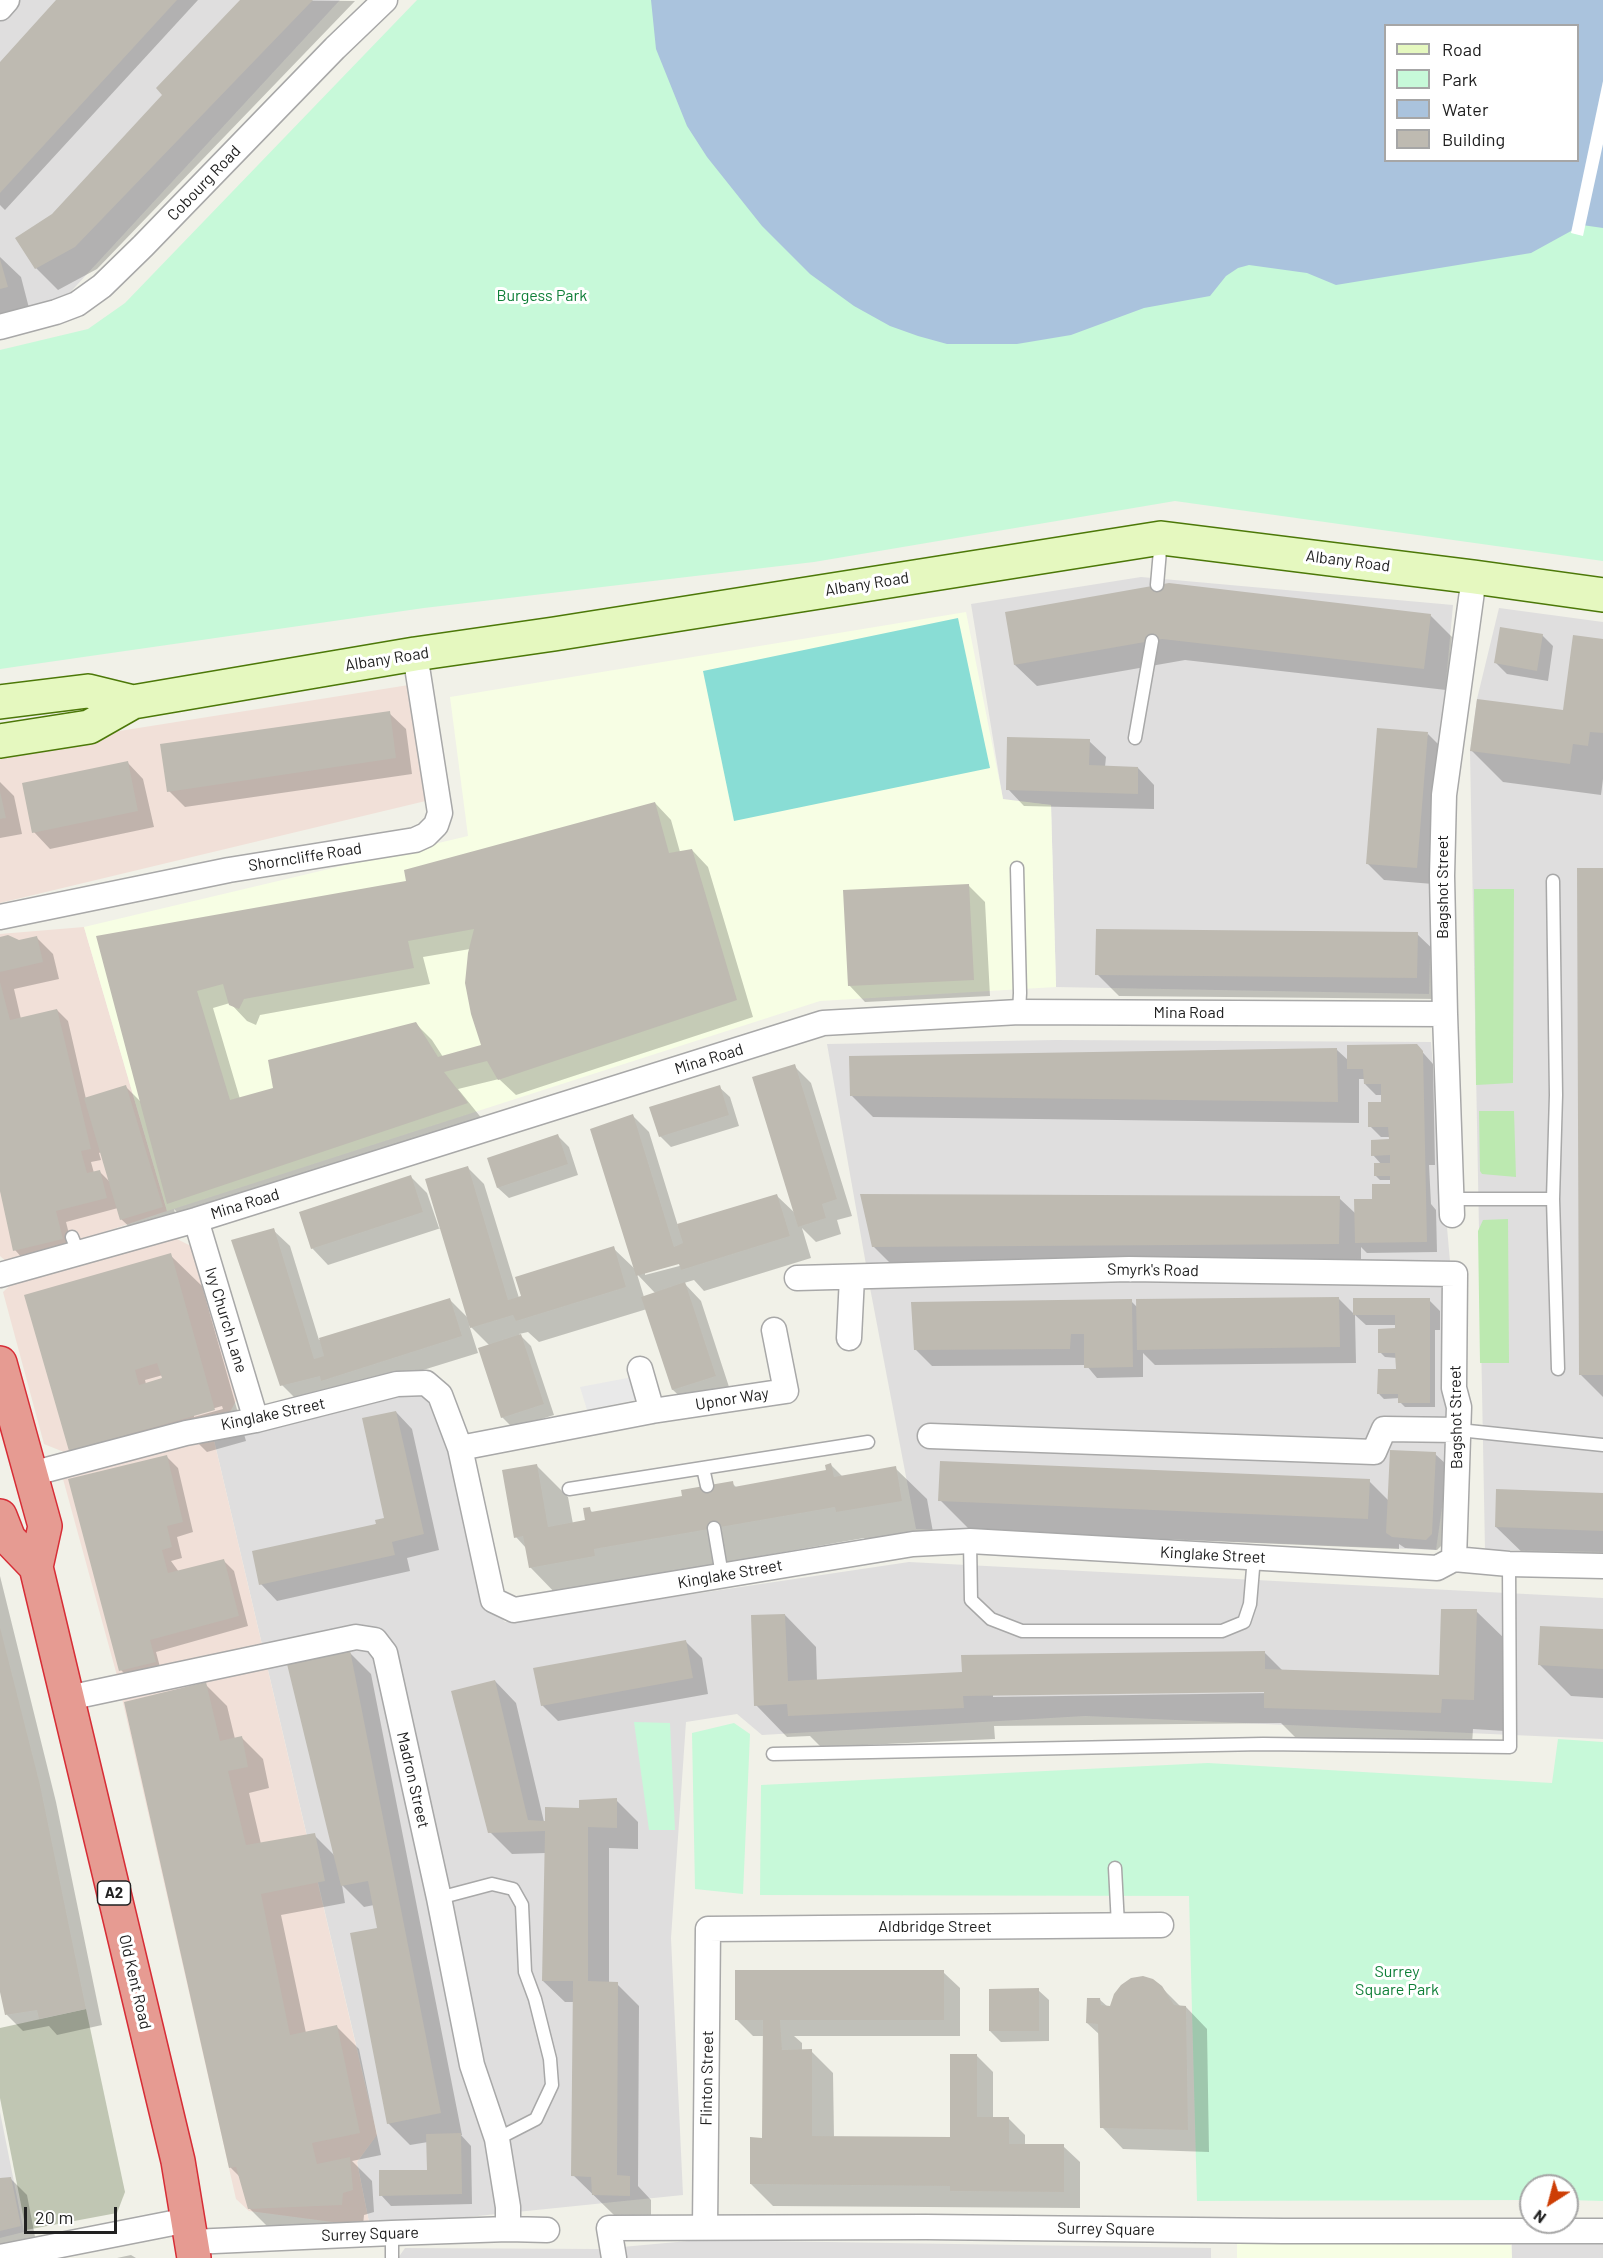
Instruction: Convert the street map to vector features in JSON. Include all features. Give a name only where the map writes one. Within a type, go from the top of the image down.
[{"type":"highway","name":"Old Kent Road","points":[[0,1363],[45,1526],[36,1567],[178,2162],[191,2240]]},
{"type":"highway","points":[[0,1516],[9,1539],[36,1567]]},
{"type":"main road","name":"Albany Road","points":[[0,741],[89,727],[133,702],[415,654],[1161,538],[1603,595]]},
{"type":"main road","name":"Albany Road","points":[[0,702],[88,691],[133,702]]},
{"type":"street","points":[[0,8],[7,0]]},
{"type":"street","name":"Cobourg Road","points":[[0,327],[78,304],[102,286],[385,0]]},
{"type":"street","name":"Bagshot Street","points":[[1452,1207],[1442,876],[1444,795],[1474,577]]},
{"type":"street","name":"Shorncliffe Road","points":[[0,917],[229,870],[415,840],[426,835],[436,825],[440,813],[415,654]]},
{"type":"street","name":"Mina Road","points":[[0,1275],[75,1245],[196,1220],[823,1023],[1019,1012],[1445,1014]]},
{"type":"street","name":"Ivy Church Lane","points":[[196,1220],[256,1420]]},
{"type":"street","name":"Smyrk's Road","points":[[797,1278],[1129,1269],[1455,1274]]},
{"type":"street","name":"Bagshot Street","points":[[1454,1559],[1459,1431],[1459,1407],[1454,1388],[1455,1274]]},
{"type":"street","points":[[849,1338],[852,1277]]},
{"type":"street","name":"Upnor Way","points":[[460,1448],[652,1411],[786,1391],[774,1330]]},
{"type":"street","points":[[640,1369],[652,1411]]},
{"type":"street","name":"Kinglake Street","points":[[32,1474],[186,1433],[256,1420],[397,1384],[426,1383],[440,1395],[460,1448],[493,1600],[514,1610],[913,1544],[970,1541],[1437,1568],[1454,1559],[1509,1564],[1603,1566]]},
{"type":"street","points":[[930,1436],[1374,1452],[1384,1429],[1459,1431]]},
{"type":"street","name":"Madron Street","points":[[68,1698],[356,1637],[375,1640],[385,1653],[439,1898],[472,2065],[497,2139],[508,2207],[508,2229]]},
{"type":"street","name":"Aldbridge Street","points":[[708,1929],[1161,1925]]},
{"type":"street","name":"Flinton Street","points":[[705,2227],[708,1929]]},
{"type":"street","name":"Surrey Square","points":[[614,2258],[609,2228],[1603,2230]]},
{"type":"street","name":"Surrey Square","points":[[0,2257],[191,2240],[508,2229],[547,2230]]},
{"type":"lane","points":[[1157,585],[1161,538]]},
{"type":"lane","points":[[1135,738],[1152,641]]},
{"type":"lane","points":[[1017,868],[1019,1012]]},
{"type":"lane","points":[[1553,881],[1556,1095],[1552,1199],[1558,1369]]},
{"type":"lane","name":"Bagshot Street","points":[[1452,1207],[1552,1199]]},
{"type":"lane","points":[[1459,1431],[1603,1445]]},
{"type":"lane","points":[[569,1489],[868,1442]]},
{"type":"lane","points":[[703,1468],[707,1486]]},
{"type":"lane","points":[[714,1528],[722,1575]]},
{"type":"lane","points":[[970,1541],[971,1600],[991,1619],[1022,1631],[1222,1631],[1244,1622],[1250,1604],[1254,1557]]},
{"type":"lane","points":[[773,1754],[1263,1744],[1510,1747],[1509,1564]]},
{"type":"lane","points":[[1115,1868],[1118,1925]]},
{"type":"lane","points":[[439,1898],[492,1884],[513,1889],[522,1905],[525,1972],[535,1999],[550,2059],[552,2085],[536,2119],[497,2139]]},
{"type":"lane","points":[[392,2233],[392,2258]]},
{"type":"shaded area","points":[[0,0],[340,0],[64,299],[0,316]]},
{"type":"shaded area","points":[[1141,577],[1453,605],[1434,814],[1429,994],[1056,987],[1051,805],[1003,800],[971,604]]},
{"type":"shaded area","points":[[1499,608],[1603,622],[1603,1552],[1485,1550],[1470,751],[1477,699]]},
{"type":"shaded area","points":[[966,612],[1003,799],[1051,805],[1056,987],[820,1001],[167,1211],[84,927],[468,836],[450,697]]},
{"type":"shaded area","points":[[958,618],[990,768],[734,821],[703,671]]},
{"type":"shaded area","points":[[415,684],[434,799],[0,903],[0,750]]},
{"type":"shaded area","points":[[84,927],[167,1211],[9,1264],[0,1256],[0,934]]},
{"type":"shaded area","points":[[1056,1040],[1431,1042],[1452,1285],[1456,1410],[1436,1550],[916,1529],[827,1044]]},
{"type":"shaded area","points":[[173,1237],[193,1247],[239,1395],[227,1418],[74,1456],[44,1444],[3,1292],[19,1277]]},
{"type":"shaded area","points":[[638,1376],[645,1398],[587,1410],[580,1387]]},
{"type":"shaded area","points":[[410,1385],[437,1406],[481,1594],[505,1622],[909,1562],[1603,1598],[1603,1739],[1085,1716],[762,1735],[737,1714],[686,1722],[671,1938],[683,2195],[370,2227],[357,2162],[377,2134],[213,1436]]},
{"type":"shaded area","points":[[213,1436],[377,2135],[357,2162],[370,2227],[249,2211],[236,2199],[116,1672],[63,1479]]},
{"type":"shaded area","points":[[86,2009],[125,2192],[117,2213],[26,2230],[0,2098],[0,2028]]},
{"type":"shaded area","points":[[0,2112],[24,2232],[0,2238]]},
{"type":"shaded area","points":[[699,2240],[1211,2248],[1211,2258],[398,2258],[405,2248],[600,2249]]},
{"type":"shaded area","points":[[1603,2242],[1603,2258],[1512,2258],[1512,2243]]},
{"type":"shaded area","points":[[1237,2243],[1511,2245],[1512,2258],[1237,2258]]},
{"type":"green space","name":"Burgess Park","points":[[417,0],[1603,0],[1603,561],[1175,501],[814,562],[424,608],[0,669],[0,350],[88,329],[125,303]]},
{"type":"green space","points":[[1474,889],[1514,889],[1513,1083],[1476,1085]]},
{"type":"green space","points":[[1479,1111],[1514,1111],[1516,1177],[1482,1174],[1480,1171]]},
{"type":"green space","points":[[1508,1219],[1509,1363],[1480,1363],[1478,1231],[1483,1220]]},
{"type":"green space","points":[[634,1722],[670,1723],[675,1830],[649,1830]]},
{"type":"green space","points":[[734,1723],[750,1734],[743,1894],[695,1889],[692,1733]]},
{"type":"green space","name":"Surrey Square Park","points":[[1558,1739],[1603,1742],[1603,2201],[1579,2200],[1579,2174],[1519,2174],[1519,2200],[1197,2201],[1189,1896],[760,1895],[761,1785],[1208,1763],[1552,1783]]},
{"type":"water","points":[[651,0],[1603,0],[1603,228],[1582,225],[1531,253],[1336,285],[1307,273],[1249,265],[1238,268],[1226,276],[1210,296],[1144,308],[1071,335],[1017,344],[947,344],[890,326],[854,306],[810,274],[762,226],[707,157],[687,126],[656,49]]},
{"type":"pier","points":[[1603,81],[1603,144],[1583,236],[1571,233]]},
{"type":"building","points":[[56,0],[177,0],[0,193],[0,62]]},
{"type":"building","points":[[240,0],[313,0],[75,247],[35,269],[15,238],[52,214],[162,95],[156,88]]},
{"type":"building","points":[[0,259],[8,287],[0,289]]},
{"type":"building","points":[[1169,583],[1431,614],[1424,669],[1162,639],[1014,665],[1005,612]]},
{"type":"building","points":[[1500,627],[1543,634],[1537,671],[1494,663]]},
{"type":"building","points":[[1573,635],[1603,639],[1603,733],[1590,732],[1588,746],[1573,744],[1570,764],[1470,751],[1477,699],[1563,710]]},
{"type":"building","points":[[390,711],[396,758],[167,792],[160,744]]},
{"type":"building","points":[[1377,728],[1428,732],[1417,868],[1366,864]]},
{"type":"building","points":[[1007,737],[1090,739],[1089,765],[1138,767],[1138,794],[1006,790]]},
{"type":"building","points":[[128,761],[138,811],[32,833],[22,783]]},
{"type":"building","points":[[0,791],[6,818],[0,819]]},
{"type":"building","points":[[655,802],[669,853],[692,849],[737,1000],[498,1080],[487,1061],[444,1072],[468,1103],[167,1204],[96,936],[406,881],[404,870]],"holes":[[[474,929],[468,953],[465,983],[471,1014],[481,1045],[438,1057],[416,1022],[268,1060],[273,1088],[230,1100],[197,991],[223,984],[229,1005],[239,1009],[244,999],[414,968],[408,941]]]},
{"type":"building","points":[[1577,868],[1603,868],[1603,1375],[1579,1375]]},
{"type":"building","points":[[969,884],[974,980],[848,986],[843,890]]},
{"type":"building","points":[[1096,929],[1418,932],[1417,978],[1095,975]]},
{"type":"building","points":[[8,935],[19,940],[37,936],[43,962],[0,972],[0,937]]},
{"type":"building","points":[[0,982],[10,1020],[57,1009],[91,1149],[81,1151],[87,1173],[100,1170],[107,1198],[56,1211],[63,1239],[13,1251],[0,1191]]},
{"type":"building","points":[[1417,1044],[1423,1051],[1427,1242],[1355,1243],[1354,1199],[1372,1199],[1372,1184],[1390,1184],[1390,1176],[1374,1176],[1374,1163],[1390,1163],[1390,1155],[1371,1156],[1371,1140],[1389,1139],[1388,1127],[1368,1127],[1368,1102],[1381,1102],[1381,1084],[1364,1084],[1363,1069],[1347,1069],[1347,1045]]},
{"type":"building","points":[[1337,1048],[1338,1102],[850,1096],[849,1056]]},
{"type":"building","points":[[795,1064],[837,1199],[822,1204],[826,1218],[798,1227],[752,1077]]},
{"type":"building","points":[[126,1085],[163,1207],[120,1220],[84,1098]]},
{"type":"building","points":[[720,1085],[729,1115],[659,1137],[649,1107]]},
{"type":"building","points":[[633,1114],[674,1247],[683,1243],[677,1224],[777,1194],[790,1236],[681,1270],[679,1264],[636,1276],[590,1129]]},
{"type":"building","points":[[558,1134],[568,1164],[497,1188],[487,1158]]},
{"type":"building","points":[[468,1166],[508,1300],[521,1296],[515,1277],[614,1246],[626,1287],[516,1321],[513,1315],[470,1328],[425,1179]]},
{"type":"building","points":[[411,1175],[423,1212],[311,1249],[299,1212]]},
{"type":"building","points":[[860,1194],[1340,1196],[1339,1244],[872,1247]]},
{"type":"building","points":[[274,1228],[314,1359],[324,1356],[319,1338],[450,1298],[462,1336],[321,1381],[320,1376],[280,1386],[231,1240]]},
{"type":"building","points":[[171,1253],[215,1410],[69,1451],[24,1295]],"holes":[[[157,1363],[162,1378],[139,1385],[135,1370]]]},
{"type":"building","points":[[685,1282],[716,1376],[672,1390],[641,1297]]},
{"type":"building","points":[[1339,1297],[1340,1347],[1137,1350],[1136,1299]]},
{"type":"building","points":[[1353,1298],[1430,1298],[1430,1403],[1398,1403],[1398,1394],[1377,1394],[1378,1369],[1396,1369],[1395,1353],[1378,1353],[1378,1329],[1395,1328],[1395,1315],[1353,1315]]},
{"type":"building","points":[[1132,1299],[1133,1367],[1084,1368],[1084,1334],[1071,1334],[1070,1349],[914,1350],[911,1302]]},
{"type":"building","points":[[521,1334],[544,1404],[501,1418],[478,1348]]},
{"type":"building","points":[[396,1411],[424,1534],[392,1542],[395,1555],[259,1585],[252,1551],[376,1524],[375,1520],[384,1518],[362,1418]]},
{"type":"building","points":[[1390,1450],[1436,1452],[1432,1534],[1426,1540],[1392,1537],[1386,1533]]},
{"type":"building","points":[[167,1455],[183,1522],[167,1526],[172,1547],[162,1550],[168,1573],[224,1559],[239,1616],[150,1640],[156,1662],[119,1671],[68,1479]]},
{"type":"building","points":[[940,1461],[1370,1479],[1368,1519],[938,1501]]},
{"type":"building","points":[[831,1463],[834,1477],[896,1466],[902,1501],[836,1512],[835,1507],[594,1549],[595,1556],[529,1568],[523,1536],[514,1538],[502,1470],[537,1464],[548,1527],[585,1520],[583,1508],[590,1507],[591,1512],[682,1496],[681,1490],[733,1481],[734,1487],[826,1470],[825,1465]]},
{"type":"building","points":[[1496,1489],[1603,1493],[1603,1531],[1495,1527]]},
{"type":"building","points":[[1441,1609],[1477,1609],[1474,1700],[1442,1699],[1441,1713],[1264,1708],[1264,1692],[963,1696],[964,1708],[788,1716],[787,1704],[754,1706],[751,1615],[785,1614],[788,1681],[962,1672],[961,1655],[1265,1651],[1265,1669],[1439,1675]]},
{"type":"building","points":[[1540,1626],[1603,1629],[1603,1669],[1538,1665]]},
{"type":"building","points":[[0,1627],[40,1785],[86,2009],[39,2019],[37,2010],[5,2015],[0,1992]]},
{"type":"building","points":[[686,1640],[693,1678],[541,1706],[533,1668]]},
{"type":"building","points":[[350,1650],[441,2113],[387,2124],[350,1933],[377,1928],[368,1881],[341,1886],[287,1664]]},
{"type":"building","points":[[495,1680],[528,1820],[545,1821],[545,1807],[579,1808],[579,1800],[617,1798],[617,1828],[588,1827],[588,1981],[618,1982],[617,2175],[630,2176],[630,2196],[592,2195],[591,2177],[571,2176],[573,1981],[542,1981],[545,1831],[488,1833],[451,1691]]},
{"type":"building","points":[[206,1682],[220,1741],[242,1736],[248,1767],[228,1771],[246,1845],[315,1833],[325,1881],[261,1894],[290,2035],[337,2025],[360,2133],[312,2143],[317,2164],[350,2157],[353,2190],[343,2193],[342,2205],[248,2209],[236,2167],[229,2168],[124,1702]]},
{"type":"building","points":[[735,1970],[944,1970],[944,2020],[780,2020],[782,2050],[812,2049],[812,2136],[950,2137],[950,2054],[977,2054],[977,2117],[1009,2117],[1009,2144],[1064,2144],[1064,2192],[950,2191],[950,2186],[750,2184],[750,2137],[762,2138],[763,2020],[735,2020]]},
{"type":"building","points":[[1143,1976],[1153,1979],[1162,1986],[1174,2005],[1186,2006],[1188,2130],[1100,2128],[1098,2024],[1086,2023],[1087,1998],[1100,1998],[1101,2005],[1110,2006],[1114,1994],[1121,1985],[1131,1978]]},
{"type":"building","points":[[1039,1988],[1039,2031],[989,2031],[989,1989]]},
{"type":"building","points":[[461,2133],[462,2194],[379,2196],[379,2170],[427,2170],[426,2134]]},
{"type":"building","points":[[11,2177],[21,2226],[0,2231],[0,2178]]}]
